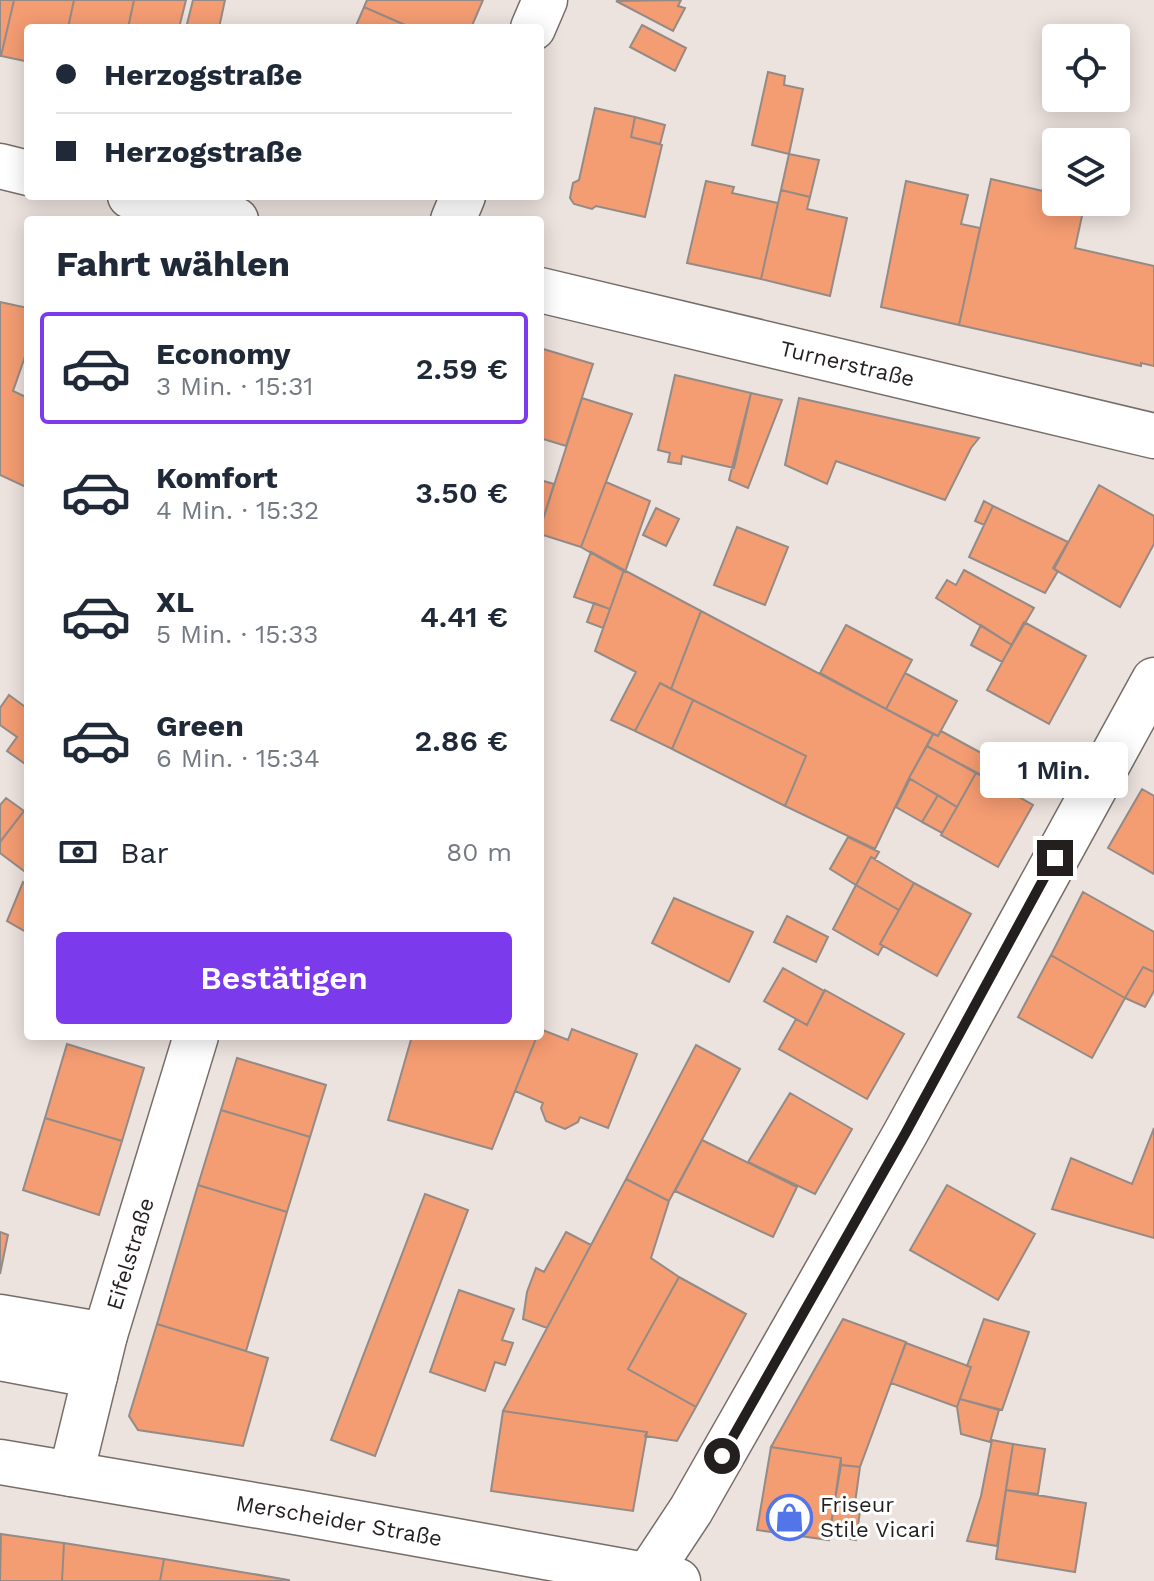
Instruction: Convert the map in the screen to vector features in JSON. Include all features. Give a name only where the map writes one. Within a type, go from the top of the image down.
[{"type":"street","points":[[535,24],[545,0]]},
{"type":"street","points":[[0,166],[24,172]]},
{"type":"street","points":[[148,200],[218,216]]},
{"type":"street","name":"Turnerstraße","points":[[544,291],[1154,436]]},
{"type":"street","points":[[656,1579],[691,1510],[890,1161],[1154,680]]},
{"type":"street","name":"Eifelstraße","points":[[71,1474],[100,1355],[195,1040]]},
{"type":"street","points":[[0,1317],[100,1355]]},
{"type":"street","points":[[0,1358],[100,1355]]},
{"type":"street","name":"Merscheider Straße","points":[[0,1462],[301,1513],[656,1579]]},
{"type":"building","points":[[0,0],[14,0],[1,56],[0,56]]},
{"type":"building","points":[[14,0],[74,0],[69,24],[24,24],[24,61],[1,56]]},
{"type":"building","points":[[74,0],[134,0],[129,24],[69,24]]},
{"type":"building","points":[[134,0],[186,0],[180,24],[129,24]]},
{"type":"building","points":[[193,0],[225,0],[220,24],[187,24]]},
{"type":"building","points":[[367,0],[483,0],[473,24],[403,24],[364,7]]},
{"type":"building","points":[[681,0],[678,6],[685,8],[673,31],[616,1]]},
{"type":"building","points":[[364,7],[403,24],[357,24]]},
{"type":"building","points":[[642,25],[686,48],[675,71],[630,47]]},
{"type":"building","points":[[768,72],[785,76],[784,85],[803,89],[789,154],[752,145]]},
{"type":"building","points":[[595,108],[635,117],[631,137],[662,145],[645,217],[596,206],[592,209],[574,204],[570,198],[573,183],[579,180]]},
{"type":"building","points":[[635,117],[665,125],[660,144],[631,137]]},
{"type":"building","points":[[789,154],[819,160],[810,197],[781,190]]},
{"type":"building","points":[[991,179],[1042,191],[1042,216],[1082,216],[1075,248],[1154,266],[1154,366],[1141,363],[1141,366],[959,325]]},
{"type":"building","points":[[706,181],[734,187],[732,193],[778,203],[761,279],[687,263]]},
{"type":"building","points":[[906,181],[968,195],[961,224],[980,228],[959,325],[881,307]]},
{"type":"building","points":[[781,190],[810,197],[807,209],[847,218],[830,296],[761,279]]},
{"type":"building","points":[[0,302],[24,307],[24,359],[13,391],[24,396],[24,486],[0,475]]},
{"type":"building","points":[[544,349],[593,364],[566,446],[544,439]]},
{"type":"building","points":[[675,375],[751,393],[734,468],[682,456],[681,464],[668,462],[670,453],[658,450]]},
{"type":"building","points":[[751,393],[782,400],[748,488],[729,480]]},
{"type":"building","points":[[582,398],[632,414],[581,547],[544,535],[544,517]]},
{"type":"building","points":[[799,398],[979,438],[945,500],[836,461],[827,484],[785,465]]},
{"type":"building","points":[[544,481],[554,484],[544,516]]},
{"type":"building","points":[[606,482],[650,501],[625,572],[581,547]]},
{"type":"building","points":[[1099,485],[1154,516],[1154,544],[1120,607],[1054,569]]},
{"type":"building","points":[[984,501],[993,506],[984,525],[975,521]]},
{"type":"building","points":[[993,506],[1068,542],[1053,568],[1058,571],[1045,593],[969,557]]},
{"type":"building","points":[[656,508],[679,519],[666,546],[643,535]]},
{"type":"building","points":[[737,527],[788,547],[765,605],[714,585]]},
{"type":"building","points":[[591,552],[624,570],[610,609],[574,597]]},
{"type":"building","points":[[624,570],[701,611],[671,689],[660,683],[635,731],[611,720],[636,672],[595,651]]},
{"type":"building","points":[[964,570],[1034,608],[1012,645],[936,598],[947,580],[956,585]]},
{"type":"building","points":[[594,603],[610,609],[603,628],[587,622]]},
{"type":"building","points":[[701,611],[933,734],[875,849],[785,806],[806,756],[671,689]]},
{"type":"building","points":[[1024,622],[1086,656],[1049,724],[987,690]]},
{"type":"building","points":[[846,625],[912,660],[886,709],[820,673]]},
{"type":"building","points":[[981,625],[1012,645],[1002,662],[971,645]]},
{"type":"building","points":[[905,673],[957,701],[938,736],[886,709]]},
{"type":"building","points":[[660,683],[693,700],[672,749],[635,731]]},
{"type":"building","points":[[9,695],[24,706],[24,763],[7,751],[17,737],[0,725],[0,708]]},
{"type":"building","points":[[693,700],[806,756],[785,806],[672,749]]},
{"type":"building","points":[[941,731],[994,760],[985,777],[927,746],[933,734],[938,736]]},
{"type":"building","points":[[927,746],[976,773],[957,807],[909,778]]},
{"type":"building","points":[[976,773],[1033,805],[998,867],[941,835]]},
{"type":"building","points":[[910,779],[938,795],[922,822],[896,807]]},
{"type":"building","points":[[1142,789],[1154,796],[1154,874],[1108,848]]},
{"type":"building","points":[[938,795],[957,807],[942,833],[922,822]]},
{"type":"building","points":[[6,798],[24,811],[0,842],[0,805]]},
{"type":"building","points":[[24,811],[24,871],[0,853],[0,842]]},
{"type":"building","points":[[848,837],[879,852],[875,859],[871,857],[856,885],[830,869]]},
{"type":"building","points":[[871,857],[914,883],[899,910],[856,885]]},
{"type":"building","points":[[23,882],[24,931],[7,921]]},
{"type":"building","points":[[914,883],[971,914],[937,976],[880,944]]},
{"type":"building","points":[[856,885],[899,910],[880,944],[883,946],[878,955],[833,929]]},
{"type":"building","points":[[1083,892],[1154,932],[1154,972],[1143,967],[1125,998],[1051,955]]},
{"type":"building","points":[[674,898],[753,932],[729,982],[652,943]]},
{"type":"building","points":[[787,916],[828,937],[816,962],[774,942]]},
{"type":"building","points":[[1051,955],[1125,998],[1092,1058],[1018,1017]]},
{"type":"building","points":[[1143,967],[1154,972],[1154,991],[1145,1007],[1125,998]]},
{"type":"building","points":[[783,968],[824,991],[807,1025],[764,1001]]},
{"type":"building","points":[[825,990],[904,1034],[867,1099],[779,1049],[796,1019],[807,1025]]},
{"type":"building","points":[[572,1029],[637,1054],[608,1128],[580,1117],[578,1122],[565,1129],[546,1121],[541,1108],[543,1103],[515,1091],[535,1040],[544,1040],[544,1031],[568,1040]]},
{"type":"building","points":[[411,1040],[535,1040],[492,1149],[388,1120]]},
{"type":"building","points":[[67,1044],[144,1068],[122,1141],[45,1118]]},
{"type":"building","points":[[696,1045],[740,1069],[669,1201],[626,1179]]},
{"type":"building","points":[[237,1058],[326,1085],[310,1137],[221,1110]]},
{"type":"building","points":[[790,1093],[852,1129],[815,1194],[748,1162]]},
{"type":"building","points":[[221,1110],[310,1137],[287,1212],[198,1185]]},
{"type":"building","points":[[45,1118],[122,1141],[99,1215],[23,1190]]},
{"type":"building","points":[[1154,1128],[1154,1238],[1052,1209],[1071,1158],[1132,1184]]},
{"type":"building","points":[[702,1140],[797,1187],[773,1237],[675,1191]]},
{"type":"building","points":[[626,1179],[669,1201],[651,1258],[679,1277],[628,1369],[696,1407],[677,1441],[645,1436],[647,1432],[503,1411]]},
{"type":"building","points":[[198,1185],[287,1212],[246,1351],[157,1324]]},
{"type":"building","points":[[947,1185],[1035,1234],[998,1300],[910,1250]]},
{"type":"building","points":[[425,1194],[468,1210],[375,1456],[331,1440]]},
{"type":"building","points":[[0,1232],[8,1235],[0,1274]]},
{"type":"building","points":[[566,1232],[591,1245],[547,1328],[523,1319],[527,1292],[536,1268],[544,1272]]},
{"type":"building","points":[[679,1277],[746,1314],[696,1407],[628,1369]]},
{"type":"building","points":[[459,1290],[514,1309],[502,1340],[513,1343],[505,1365],[495,1362],[485,1391],[430,1372]]},
{"type":"building","points":[[843,1319],[906,1342],[860,1467],[841,1465],[841,1458],[771,1447]]},
{"type":"building","points":[[984,1319],[1029,1332],[1002,1410],[960,1399],[971,1367],[967,1366]]},
{"type":"building","points":[[157,1324],[268,1358],[243,1446],[138,1430],[129,1416]]},
{"type":"building","points":[[906,1343],[971,1367],[957,1407],[891,1383]]},
{"type":"building","points":[[960,1399],[999,1410],[990,1442],[961,1434],[957,1407]]},
{"type":"building","points":[[503,1411],[647,1432],[633,1511],[491,1491]]},
{"type":"building","points":[[992,1440],[1013,1444],[997,1546],[967,1541],[981,1496]]},
{"type":"building","points":[[1013,1444],[1045,1449],[1038,1494],[1006,1490]]},
{"type":"building","points":[[771,1447],[841,1458],[829,1540],[757,1530]]},
{"type":"building","points":[[841,1465],[860,1467],[854,1510],[860,1511],[856,1540],[829,1535]]},
{"type":"building","points":[[1006,1490],[1086,1503],[1075,1572],[996,1559]]},
{"type":"building","points":[[1,1534],[64,1543],[62,1581],[0,1581]]},
{"type":"building","points":[[64,1543],[164,1559],[160,1581],[62,1581]]},
{"type":"building","points":[[164,1559],[289,1580],[289,1581],[160,1581]]},
{"type":"place","name":"Friseur Stile Vicari","points":[[789,1517]]},
{"type":"route","points":[[722,1456],[905,1134],[1055,858]]}]
